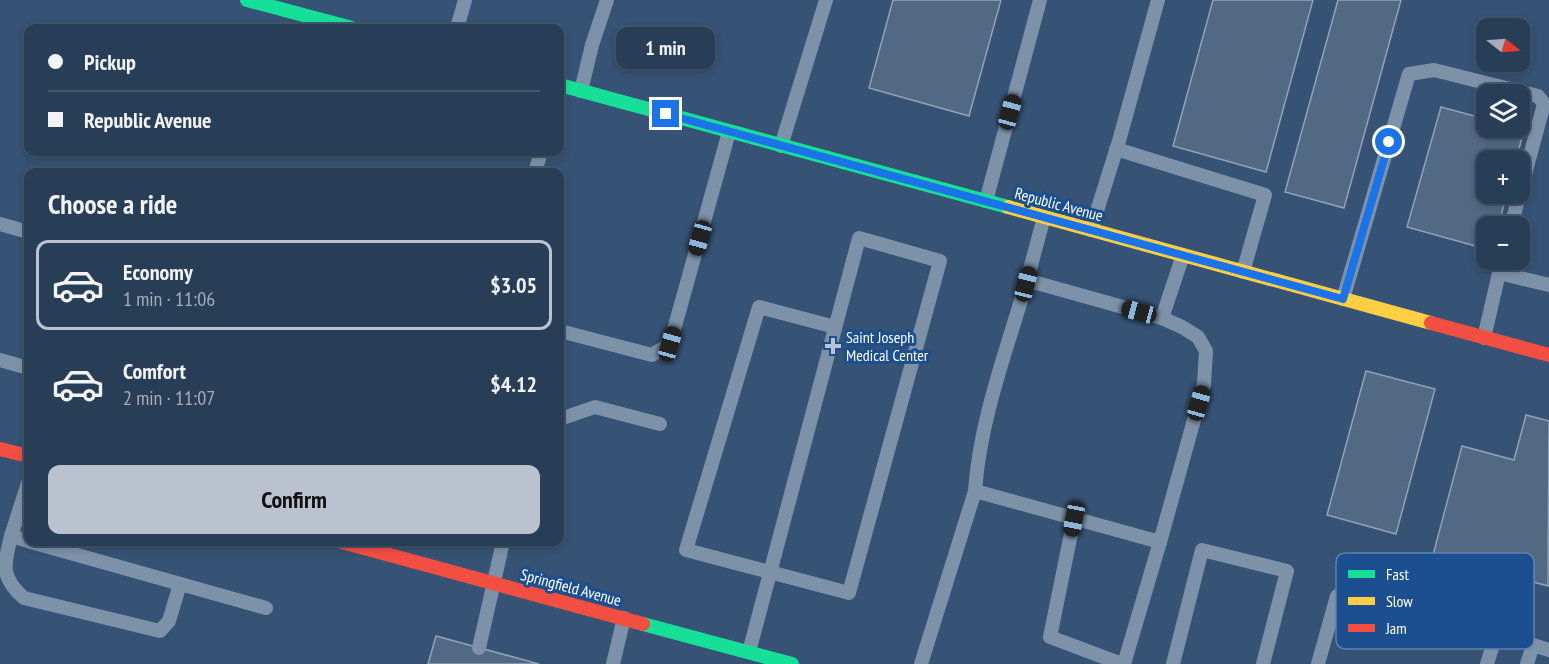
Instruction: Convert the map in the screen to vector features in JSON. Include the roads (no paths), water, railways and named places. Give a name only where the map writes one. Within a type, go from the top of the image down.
[{"type":"street","points":[[247,0],[337,24]]},
{"type":"street","name":"Republic Avenue","points":[[564,86],[1549,355]]},
{"type":"street","points":[[0,449],[24,455]]},
{"type":"street","name":"Springfield Avenue","points":[[378,546],[492,582],[792,664]]},
{"type":"lane","points":[[458,24],[465,0]]},
{"type":"lane","points":[[581,91],[592,45],[607,0]]},
{"type":"lane","points":[[781,146],[826,0]]},
{"type":"lane","points":[[986,202],[1040,0]]},
{"type":"lane","points":[[1091,230],[1158,0]]},
{"type":"lane","points":[[1343,299],[1409,74],[1434,70],[1538,96],[1544,104],[1514,216]]},
{"type":"lane","points":[[564,332],[652,355],[670,344],[729,131]]},
{"type":"lane","points":[[1116,149],[1265,195],[1243,272]]},
{"type":"lane","points":[[921,664],[975,491],[980,448],[1044,218]]},
{"type":"lane","points":[[0,224],[24,231]]},
{"type":"lane","points":[[749,652],[770,572],[835,327],[859,238],[940,261],[849,593],[770,572],[686,550],[759,307],[835,327]]},
{"type":"lane","points":[[1162,318],[1183,255]]},
{"type":"lane","points":[[1484,338],[1499,270]]},
{"type":"lane","points":[[1510,270],[1549,285]]},
{"type":"lane","points":[[1026,284],[1036,283],[1162,318],[1198,337],[1206,351],[1204,384],[1123,664],[1050,637],[1074,519]]},
{"type":"lane","points":[[0,360],[24,367]]},
{"type":"lane","points":[[564,418],[595,407],[660,424]]},
{"type":"lane","points":[[975,491],[1160,542]]},
{"type":"lane","points":[[24,495],[3,568],[10,587],[24,598],[160,631],[169,621],[180,584]]},
{"type":"lane","points":[[11,536],[24,539]]},
{"type":"lane","points":[[47,546],[266,608]]},
{"type":"lane","points":[[479,648],[501,546]]},
{"type":"lane","points":[[1173,664],[1202,550],[1287,571],[1263,664]]},
{"type":"lane","points":[[1318,664],[1336,600]]},
{"type":"lane","points":[[613,664],[624,618]]},
{"type":"lane","points":[[1534,645],[1549,650]]},
{"type":"lane","points":[[1487,664],[1492,649]]},
{"type":"lane","points":[[1527,664],[1532,649]]},
{"type":"place","name":"Saint Joseph Medical Center","points":[[833,346]]}]
